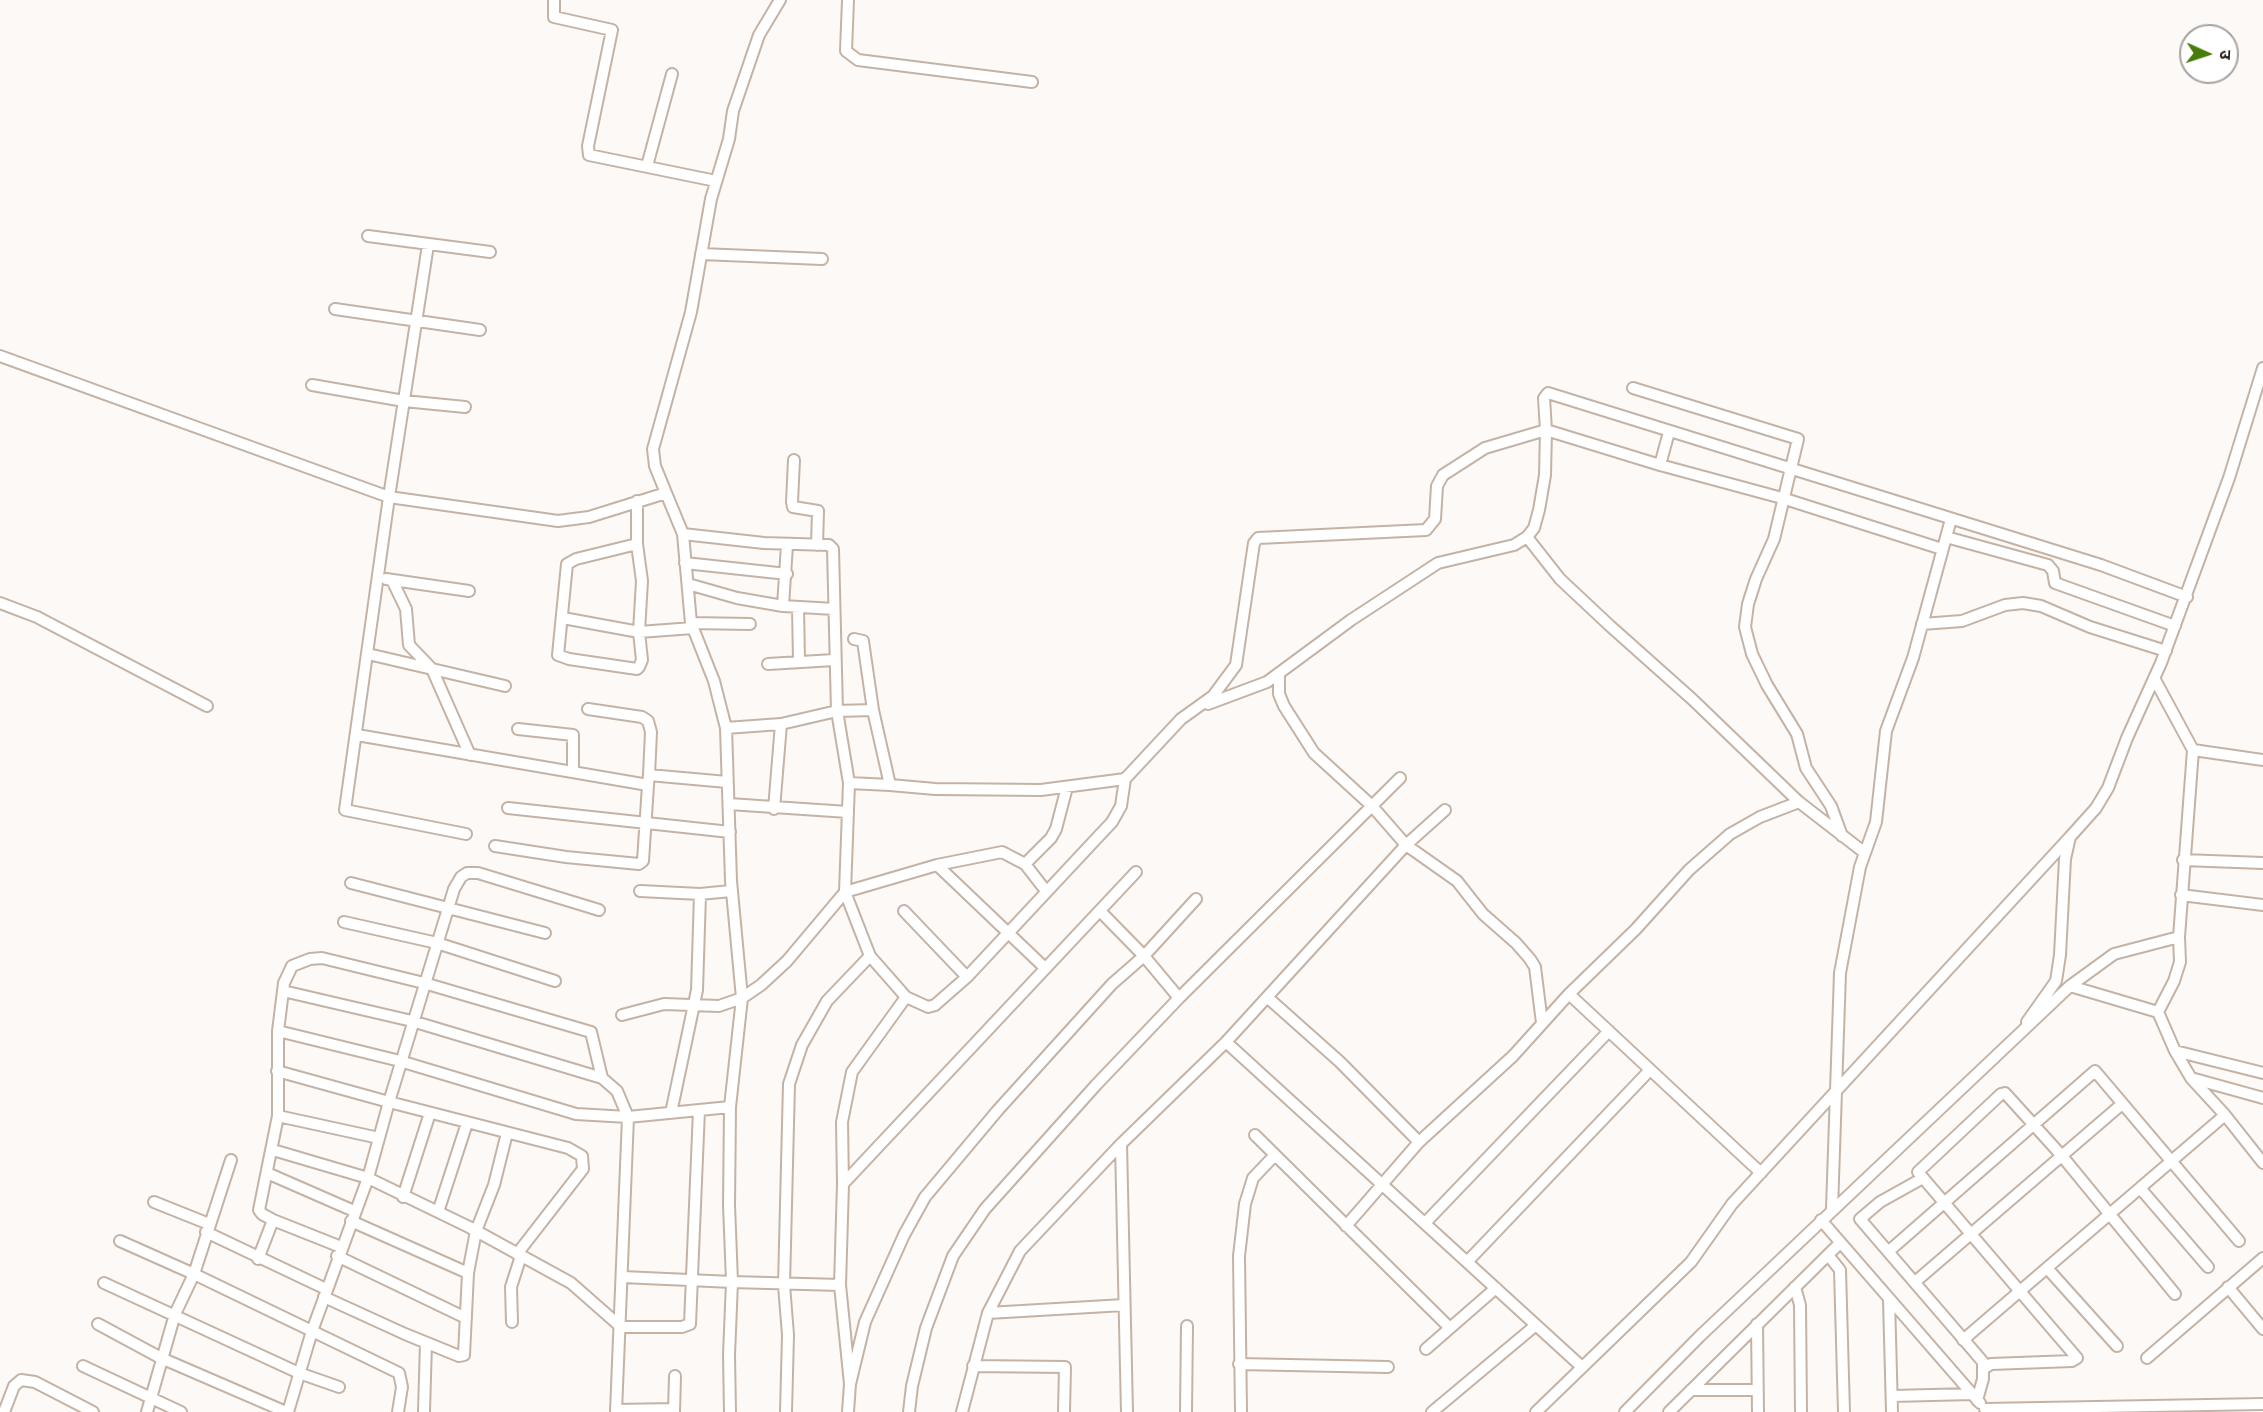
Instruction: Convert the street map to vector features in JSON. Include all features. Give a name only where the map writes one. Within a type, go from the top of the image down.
[{"type":"street","points":[[554,0],[554,16],[612,30],[588,146],[589,155],[716,181]]},
{"type":"street","points":[[730,1412],[729,1355],[732,1282],[729,1205],[730,1107],[742,998],[731,891],[726,728],[714,681],[692,626],[684,534],[657,471],[653,449],[678,363],[716,181],[729,139],[733,111],[759,35],[780,0]]},
{"type":"street","points":[[848,0],[846,51],[858,60],[1032,82]]},
{"type":"street","points":[[647,166],[672,74]]},
{"type":"street","points":[[368,236],[490,252]]},
{"type":"street","points":[[428,245],[389,497],[345,810],[466,834]]},
{"type":"street","points":[[701,254],[822,259]]},
{"type":"street","points":[[335,309],[480,330]]},
{"type":"street","points":[[0,356],[389,497],[558,520],[589,517],[666,493]]},
{"type":"street","points":[[1536,1412],[1691,1262],[1732,1203],[1836,1093],[2096,808],[2108,788],[2187,597],[2263,368]]},
{"type":"street","points":[[312,385],[404,401],[465,407]]},
{"type":"street","points":[[1633,388],[1798,439],[1774,539],[1748,604],[1745,627],[1752,654],[1767,685],[1797,734],[1806,768],[1831,806],[1842,836]]},
{"type":"street","points":[[1197,708],[1267,682],[1351,620],[1438,563],[1514,545],[1527,537],[1534,528],[1545,475],[1544,398],[1548,393],[2101,565],[2187,597]]},
{"type":"street","points":[[849,783],[935,789],[1041,790],[1125,779],[1133,773],[1157,743],[1213,696],[1236,665],[1254,543],[1258,538],[1426,530],[1435,519],[1437,486],[1443,475],[1485,448],[1546,430],[1660,465],[1782,498],[1942,549]]},
{"type":"street","points":[[1660,465],[1670,432]]},
{"type":"street","points":[[794,460],[793,507],[818,511],[817,545]]},
{"type":"street","points":[[637,501],[637,544],[642,581],[639,632],[642,660],[637,669],[568,659],[558,655],[567,564],[576,559],[637,544]]},
{"type":"street","points":[[1832,1209],[1840,973],[1857,878],[1876,822],[1886,730],[1922,624],[1951,519]]},
{"type":"street","points":[[684,534],[787,545],[829,545],[833,549],[837,711],[849,783],[845,892],[870,956],[906,997],[928,1007],[935,1005],[967,976],[1005,933],[1112,822],[1121,806],[1125,779]]},
{"type":"street","points":[[1527,537],[1560,579],[1692,699],[1799,802],[1865,853]]},
{"type":"street","points":[[1946,537],[2048,565],[2053,571],[2055,583],[2175,626]]},
{"type":"street","points":[[783,606],[787,574],[787,545]]},
{"type":"street","points":[[685,562],[787,574]]},
{"type":"street","points":[[379,578],[469,591]]},
{"type":"street","points":[[392,580],[406,609],[409,645],[432,669],[470,755]]},
{"type":"street","points":[[688,584],[737,598],[783,606],[834,609]]},
{"type":"street","points":[[0,603],[41,620],[207,706]]},
{"type":"street","points":[[1922,624],[1962,621],[2005,605],[2023,603],[2041,606],[2090,627],[2166,651]]},
{"type":"street","points":[[798,607],[799,662]]},
{"type":"street","points":[[563,618],[639,632],[692,626],[750,624]]},
{"type":"street","points":[[854,639],[863,641],[873,710],[890,785]]},
{"type":"street","points":[[368,654],[505,686]]},
{"type":"street","points":[[768,664],[834,660]]},
{"type":"street","points":[[1279,674],[1280,694],[1284,706],[1314,753],[1372,806],[1406,845],[1457,881],[1483,914],[1516,943],[1530,959],[1535,967],[1542,1023]]},
{"type":"street","points":[[2154,678],[2193,750],[2183,860],[2180,962],[2174,981],[2158,1012]]},
{"type":"street","points":[[495,846],[566,857],[639,864],[643,861],[651,732],[648,721],[642,717],[588,709]]},
{"type":"street","points":[[726,728],[781,724],[837,711],[873,710]]},
{"type":"street","points":[[774,809],[781,724]]},
{"type":"street","points":[[518,729],[573,735],[573,772]]},
{"type":"street","points":[[357,735],[573,772],[649,780],[727,782]]},
{"type":"street","points":[[2193,750],[2263,760]]},
{"type":"street","points":[[909,1412],[912,1386],[926,1328],[953,1256],[985,1209],[1096,1085],[1179,998],[1400,778]]},
{"type":"street","points":[[1024,864],[1051,838],[1056,830],[1067,787]]},
{"type":"street","points":[[1346,1226],[1419,1142],[1514,1056],[1569,994],[1636,929],[1689,870],[1730,834],[1760,817],[1799,802]]},
{"type":"street","points":[[729,804],[774,809],[848,812]]},
{"type":"street","points":[[508,808],[730,832]]},
{"type":"street","points":[[962,1412],[988,1313],[1020,1251],[1121,1144],[1226,1042],[1406,845],[1445,810]]},
{"type":"street","points":[[2021,1033],[2030,1016],[2056,981],[2066,859],[2070,837]]},
{"type":"street","points":[[622,1015],[664,1004],[719,1006],[742,998],[788,961],[845,892],[937,865],[1002,852],[1024,864],[1047,891]]},
{"type":"street","points":[[2183,860],[2263,863]]},
{"type":"street","points":[[937,865],[1005,933],[1044,967]]},
{"type":"street","points":[[843,1184],[1044,967],[1136,872]]},
{"type":"street","points":[[98,1324],[162,1358],[287,1412],[339,1252],[368,1178],[412,1021],[448,908],[461,877],[467,873],[478,873],[599,910]]},
{"type":"street","points":[[351,883],[545,933]]},
{"type":"street","points":[[640,891],[700,894],[731,891]]},
{"type":"street","points":[[671,1113],[697,990],[700,894]]},
{"type":"street","points":[[2181,895],[2263,905]]},
{"type":"street","points":[[849,1384],[866,1322],[904,1235],[925,1197],[998,1110],[1112,984],[1144,956],[1196,899]]},
{"type":"street","points":[[904,911],[967,976]]},
{"type":"street","points":[[1100,911],[1144,956],[1179,998]]},
{"type":"street","points":[[344,922],[437,944],[555,981]]},
{"type":"street","points":[[1625,1412],[1832,1209],[2070,986],[2114,954],[2179,937]]},
{"type":"street","points":[[786,1412],[788,1335],[784,1285],[789,1084],[802,1045],[827,1001],[870,956]]},
{"type":"street","points":[[466,1318],[273,1220],[259,1210],[273,1150],[278,1116],[278,1031],[283,991],[292,966],[310,959],[322,958],[424,983],[591,1032],[602,1078]]},
{"type":"street","points":[[2070,986],[2158,1012],[2175,1051],[2191,1078],[2226,1115],[2263,1162]]},
{"type":"street","points":[[283,991],[412,1021],[602,1078],[617,1091],[628,1117],[616,1411],[674,1411],[675,1376]]},
{"type":"street","points":[[1569,994],[1761,1173]]},
{"type":"street","points":[[848,1412],[849,1384],[840,1285],[842,1122],[852,1072],[906,997]]},
{"type":"street","points":[[1267,997],[1340,1062],[1419,1142]]},
{"type":"street","points":[[278,1031],[400,1061],[576,1114],[628,1117],[730,1107]]},
{"type":"street","points":[[1425,1223],[1609,1031]]},
{"type":"street","points":[[1226,1042],[1582,1367]]},
{"type":"street","points":[[2175,1051],[2263,1073]]},
{"type":"street","points":[[1467,1262],[1650,1070]]},
{"type":"street","points":[[278,1071],[568,1148],[584,1160],[583,1168],[519,1255],[511,1287],[512,1322]]},
{"type":"street","points":[[1889,1251],[2095,1071],[2173,1160],[2239,1241]]},
{"type":"street","points":[[2191,1078],[2263,1098]]},
{"type":"street","points":[[1983,1369],[1991,1364],[2076,1360],[2076,1356],[1918,1172],[2001,1094],[2005,1093],[2062,1156],[2175,1294]]},
{"type":"street","points":[[1915,1282],[1970,1232],[2122,1104]]},
{"type":"street","points":[[273,1150],[368,1178],[476,1231],[571,1283],[621,1327],[682,1327],[690,1324],[699,1110]]},
{"type":"street","points":[[403,1197],[430,1113]]},
{"type":"street","points":[[1963,1340],[2226,1115]]},
{"type":"street","points":[[278,1116],[379,1138]]},
{"type":"street","points":[[438,1212],[467,1123]]},
{"type":"street","points":[[154,1202],[207,1228],[258,1259],[325,1293],[426,1343],[459,1356],[464,1355],[468,1273],[476,1231],[494,1185],[507,1133]]},
{"type":"street","points":[[1254,1136],[1450,1328]]},
{"type":"street","points":[[1121,1144],[1127,1412]]},
{"type":"street","points":[[2247,1144],[2263,1147]]},
{"type":"street","points":[[1241,1412],[1239,1256],[1245,1204],[1253,1178],[1275,1155]]},
{"type":"street","points":[[147,1412],[175,1314],[195,1274],[207,1228],[231,1160]]},
{"type":"street","points":[[267,1173],[468,1273]]},
{"type":"street","points":[[1923,1178],[1880,1202],[1860,1220],[1983,1362],[1983,1379],[1974,1397]]},
{"type":"street","points":[[2140,1188],[2208,1267]]},
{"type":"street","points":[[258,1259],[273,1220]]},
{"type":"street","points":[[1821,1220],[1987,1411],[2263,1404]]},
{"type":"street","points":[[120,1242],[195,1274],[399,1373],[402,1387],[398,1412]]},
{"type":"street","points":[[1669,1412],[1840,1243]]},
{"type":"street","points":[[1828,1255],[1840,1270],[1844,1412]]},
{"type":"street","points":[[2147,1358],[2228,1287],[2261,1264]]},
{"type":"street","points":[[2047,1268],[2116,1346]]},
{"type":"street","points":[[623,1277],[784,1285],[840,1285]]},
{"type":"street","points":[[104,1283],[299,1373],[339,1387]]},
{"type":"street","points":[[1795,1287],[1800,1305],[1801,1412]]},
{"type":"street","points":[[2228,1287],[2263,1329]]},
{"type":"street","points":[[1426,1349],[1496,1288]]},
{"type":"street","points":[[1889,1299],[1892,1412]]},
{"type":"street","points":[[988,1313],[1124,1305]]},
{"type":"street","points":[[1757,1324],[1758,1412]]},
{"type":"street","points":[[1432,1412],[1536,1325]]},
{"type":"street","points":[[1186,1326],[1186,1412]]},
{"type":"street","points":[[424,1411],[426,1343]]},
{"type":"street","points":[[1239,1364],[1388,1367]]},
{"type":"street","points":[[83,1366],[182,1412]]},
{"type":"street","points":[[973,1366],[1065,1368],[1065,1412]]},
{"type":"street","points":[[7,1410],[14,1386],[21,1380],[35,1383],[93,1412]]},
{"type":"street","points":[[1691,1390],[1757,1390]]},
{"type":"street","points":[[1892,1396],[1974,1397]]}]
